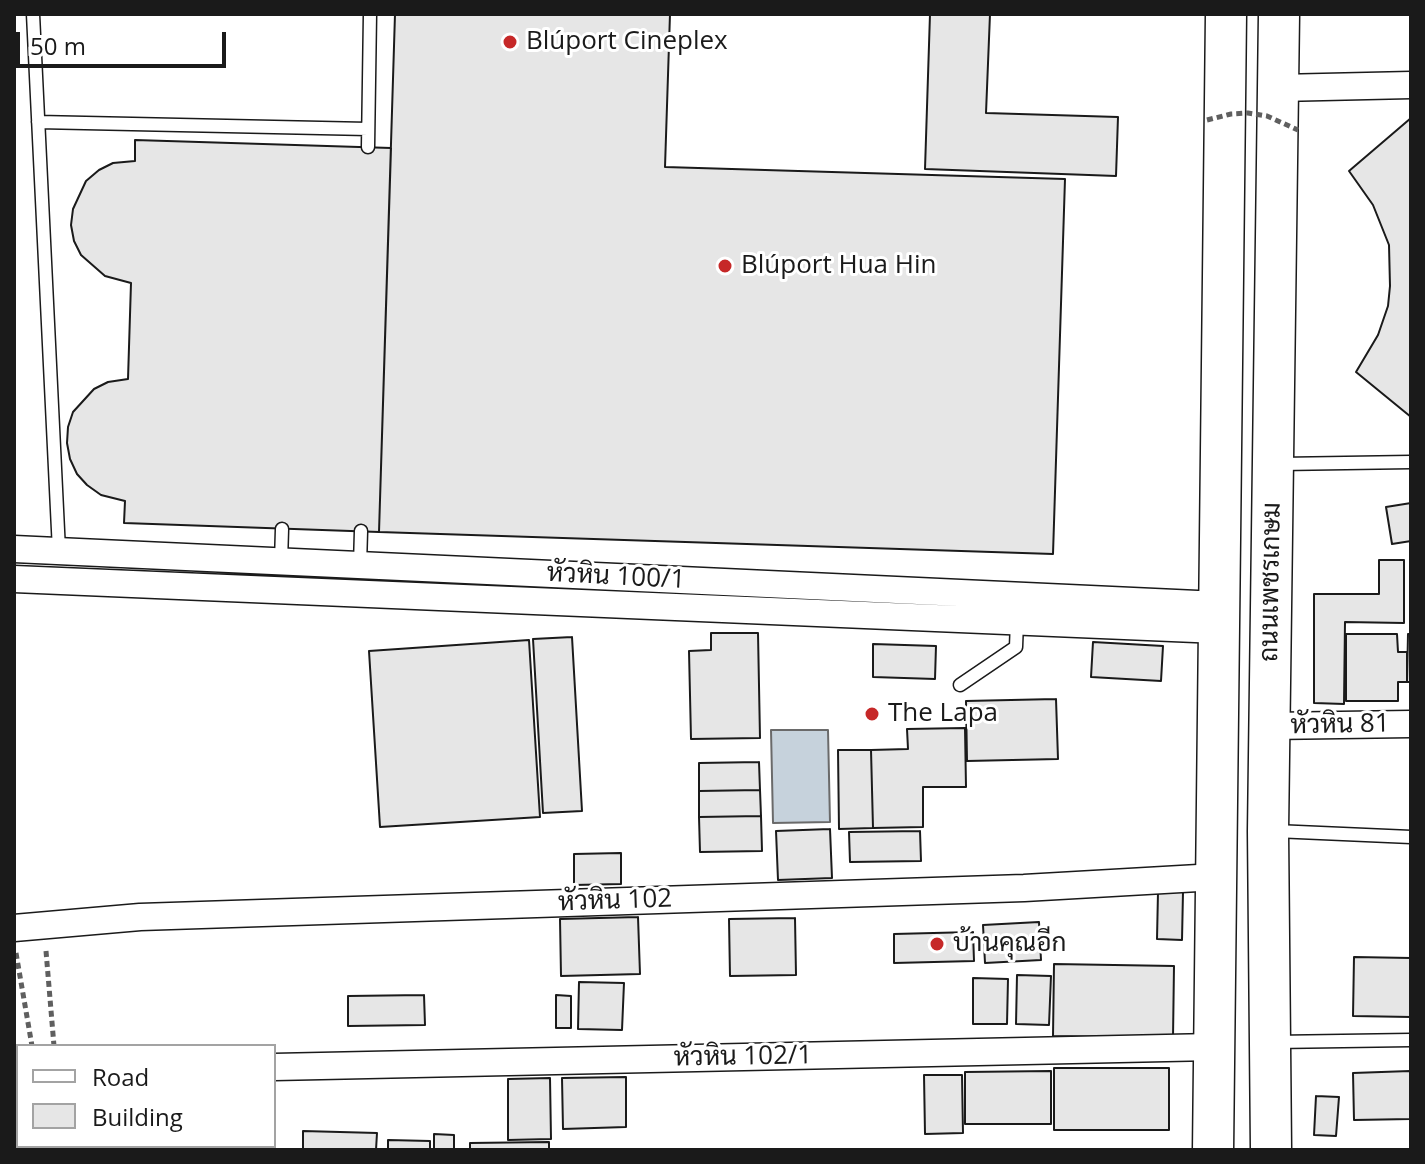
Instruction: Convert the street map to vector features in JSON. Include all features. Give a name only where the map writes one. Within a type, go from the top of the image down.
[{"type":"main road","name":"ถนนเพชรเกษม","points":[[1213,1150],[1226,14]]},
{"type":"main road","name":"ถนนเพชรเกษม","points":[[1271,1150],[1268,831],[1279,14]]},
{"type":"street","points":[[1279,88],[1411,85]]},
{"type":"street","name":"หัวหิน 100/1","points":[[14,549],[360,565],[1219,618]]},
{"type":"street","points":[[280,590],[281,562]]},
{"type":"street","points":[[359,593],[360,565]]},
{"type":"street","name":"หัวหิน 100/1","points":[[14,579],[1017,621],[1219,618]]},
{"type":"street","name":"หัวหิน 81","points":[[1269,726],[1411,724]]},
{"type":"street","name":"หัวหิน 102","points":[[14,928],[140,917],[1024,888],[1216,877]]},
{"type":"street","name":"หัวหิน 102/1","points":[[276,1067],[1213,1047]]},
{"type":"lane","points":[[33,14],[59,551]]},
{"type":"lane","points":[[368,147],[370,14]]},
{"type":"lane","points":[[38,122],[368,129]]},
{"type":"lane","points":[[1272,464],[1411,462]]},
{"type":"lane","points":[[281,562],[282,529]]},
{"type":"lane","points":[[360,565],[361,531]]},
{"type":"lane","points":[[960,685],[1016,647],[1017,621]]},
{"type":"lane","points":[[1268,831],[1411,837]]},
{"type":"lane","points":[[1270,1042],[1411,1040]]},
{"type":"path","points":[[1207,120],[1248,113],[1267,116],[1298,130]]},
{"type":"path","points":[[43,926],[54,1044]]},
{"type":"path","points":[[14,946],[32,1044]]},
{"type":"shaded area","points":[[771,730],[828,730],[830,822],[773,823]]},
{"type":"building","name":"Blúport Hua Hin","points":[[395,14],[670,14],[665,167],[1065,179],[1053,554],[379,532]]},
{"type":"building","points":[[930,14],[990,14],[986,113],[1118,117],[1116,176],[925,169]]},
{"type":"building","points":[[1411,118],[1411,417],[1356,372],[1378,335],[1388,306],[1389,245],[1373,205],[1349,171]]},
{"type":"building","points":[[135,140],[391,148],[379,532],[124,523],[125,501],[101,495],[77,474],[67,443],[73,412],[94,389],[108,382],[128,379],[131,283],[105,276],[81,255],[71,225],[73,209],[86,181],[99,170],[113,163],[135,161]]},
{"type":"building","points":[[1411,503],[1411,541],[1392,544],[1386,507]]},
{"type":"building","points":[[1379,560],[1404,560],[1404,623],[1345,622],[1344,704],[1314,703],[1314,594],[1379,594]]},
{"type":"building","points":[[711,633],[758,633],[760,738],[691,739],[689,651],[711,650]]},
{"type":"building","points":[[1346,634],[1397,634],[1398,652],[1407,652],[1407,682],[1398,682],[1398,701],[1346,701]]},
{"type":"building","points":[[1408,634],[1411,634],[1411,682],[1407,682]]},
{"type":"building","points":[[572,637],[582,811],[543,813],[533,639]]},
{"type":"building","points":[[529,640],[540,817],[380,827],[369,651]]},
{"type":"building","points":[[1093,642],[1163,646],[1161,681],[1091,677]]},
{"type":"building","points":[[873,644],[936,646],[935,679],[873,677]]},
{"type":"building","points":[[1056,699],[1058,759],[967,761],[966,701]]},
{"type":"building","points":[[965,728],[966,787],[923,787],[923,827],[873,828],[871,750],[908,749],[907,729]]},
{"type":"building","points":[[838,750],[871,750],[873,828],[839,829]]},
{"type":"building","points":[[759,762],[760,790],[699,791],[699,763]]},
{"type":"building","points":[[760,790],[761,816],[699,817],[699,791]]},
{"type":"building","points":[[761,816],[762,851],[700,852],[699,817]]},
{"type":"building","points":[[830,829],[832,878],[778,880],[776,831]]},
{"type":"building","points":[[920,831],[921,861],[850,862],[849,832]]},
{"type":"building","points":[[621,853],[621,884],[574,885],[574,854]]},
{"type":"building","points":[[1158,892],[1183,892],[1182,940],[1157,939]]},
{"type":"building","points":[[638,917],[640,974],[561,976],[560,919]]},
{"type":"building","points":[[795,918],[796,975],[730,976],[729,919]]},
{"type":"building","points":[[1039,922],[1041,960],[985,963],[983,925]]},
{"type":"building","points":[[973,932],[974,961],[894,963],[894,934]]},
{"type":"building","points":[[1354,957],[1411,958],[1411,1017],[1353,1016]]},
{"type":"building","points":[[1054,964],[1174,966],[1173,1038],[1053,1036]]},
{"type":"building","points":[[1017,975],[1051,976],[1049,1025],[1016,1024]]},
{"type":"building","points":[[973,978],[1008,979],[1007,1024],[973,1024]]},
{"type":"building","points":[[579,982],[624,983],[622,1030],[578,1029]]},
{"type":"building","points":[[424,995],[425,1025],[348,1026],[348,996]]},
{"type":"building","points":[[556,995],[571,996],[571,1028],[556,1028]]},
{"type":"building","points":[[1054,1068],[1169,1068],[1169,1130],[1054,1130]]},
{"type":"building","points":[[1051,1071],[1051,1124],[965,1124],[965,1072]]},
{"type":"building","points":[[1410,1071],[1411,1119],[1354,1120],[1353,1073]]},
{"type":"building","points":[[924,1075],[962,1075],[963,1133],[925,1134]]},
{"type":"building","points":[[626,1077],[626,1127],[563,1129],[562,1078]]},
{"type":"building","points":[[550,1078],[551,1139],[508,1140],[508,1079]]},
{"type":"building","points":[[1316,1096],[1339,1097],[1336,1136],[1314,1135]]},
{"type":"building","points":[[303,1131],[377,1133],[376,1150],[303,1150]]},
{"type":"building","points":[[434,1134],[454,1135],[454,1150],[434,1150]]},
{"type":"building","points":[[388,1140],[430,1141],[430,1150],[388,1150]]},
{"type":"building","points":[[549,1142],[549,1150],[470,1150],[470,1143]]},
{"type":"place","name":"Blúport Cineplex","points":[[510,42]]},
{"type":"place","name":"Blúport Hua Hin","points":[[725,266]]},
{"type":"place","name":"The Lapa","points":[[872,714]]},
{"type":"place","name":"บ้านคุณอีก","points":[[937,944]]}]
